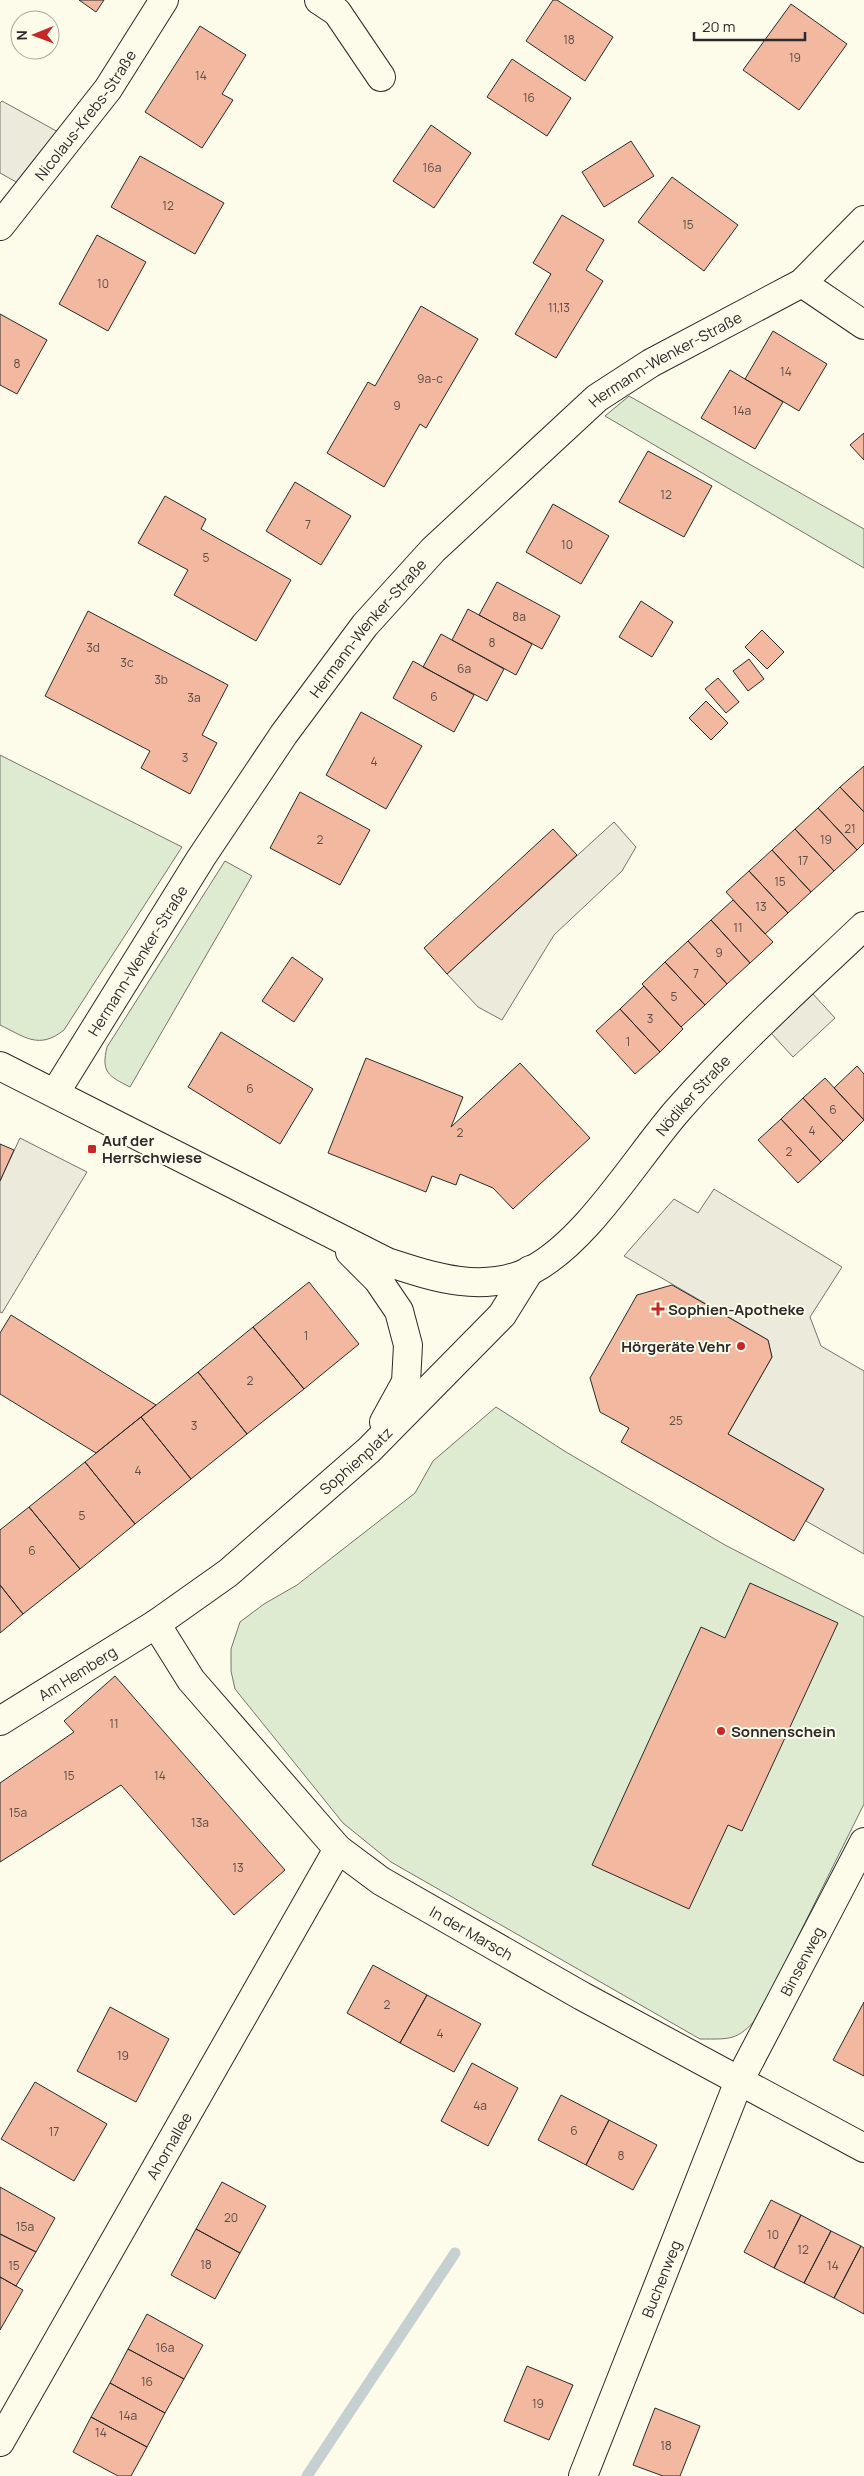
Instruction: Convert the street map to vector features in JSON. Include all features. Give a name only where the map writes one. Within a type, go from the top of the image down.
[{"type":"street","name":"Nicolaus-Krebs-Straße","points":[[0,226],[108,89],[164,0]]},
{"type":"street","points":[[319,0],[337,12],[381,76]]},
{"type":"street","name":"Hermann-Wenker-Straße","points":[[55,1093],[201,858],[284,734],[365,625],[433,550],[596,398],[651,363],[802,283],[864,220]]},
{"type":"street","points":[[802,283],[864,325]]},
{"type":"street","name":"Nödiker Straße","points":[[530,1270],[570,1242],[622,1181],[677,1111],[727,1056],[864,926]]},
{"type":"street","points":[[0,1066],[336,1239],[386,1262],[433,1277],[459,1281],[500,1281],[530,1270]]},
{"type":"street","points":[[336,1239],[378,1280],[399,1311],[408,1345],[406,1382],[369,1450]]},
{"type":"street","name":"Sophienplatz","points":[[156,1624],[228,1573],[369,1450],[502,1315],[530,1270]]},
{"type":"street","name":"Am Hemberg","points":[[0,1721],[156,1624]]},
{"type":"street","name":"In der Marsch","points":[[156,1624],[191,1680],[338,1849],[381,1881],[582,1996],[864,2148]]},
{"type":"street","name":"Binsenweg","points":[[739,2081],[864,1842]]},
{"type":"street","name":"Ahornallee","points":[[0,2442],[338,1849]]},
{"type":"street","name":"Buchenweg","points":[[583,2476],[739,2081]]},
{"type":"green space","points":[[629,396],[864,529],[864,568],[605,416]]},
{"type":"green space","points":[[0,755],[182,847],[64,1030],[47,1039],[32,1040],[0,1025]]},
{"type":"green space","points":[[225,861],[252,876],[130,1087],[116,1080],[108,1072],[105,1062],[107,1047]]},
{"type":"green space","points":[[496,1407],[566,1452],[725,1545],[864,1617],[864,1804],[758,2017],[739,2035],[719,2039],[700,2039],[391,1862],[343,1823],[235,1689],[231,1671],[231,1649],[240,1622],[264,1604],[297,1585],[415,1493],[433,1461]]},
{"type":"shaded area","points":[[2,101],[60,133],[18,183],[0,173],[0,103]]},
{"type":"shaded area","points":[[614,822],[636,847],[622,871],[554,935],[502,1020],[478,1007],[447,974]]},
{"type":"shaded area","points":[[813,994],[835,1018],[793,1057],[771,1033]]},
{"type":"shaded area","points":[[20,1138],[87,1172],[2,1313],[0,1312],[0,1181]]},
{"type":"shaded area","points":[[714,1189],[842,1267],[810,1317],[821,1346],[864,1371],[864,1554],[806,1521],[824,1489],[728,1434],[772,1357],[768,1340],[624,1256],[674,1199],[698,1213]]},
{"type":"building","points":[[79,0],[104,0],[96,12]]},
{"type":"building","points":[[553,0],[557,0],[613,37],[585,81],[526,41]]},
{"type":"building","points":[[791,4],[847,44],[799,110],[743,70]]},
{"type":"building","points":[[200,26],[246,55],[222,94],[233,100],[202,148],[145,112]]},
{"type":"building","points":[[512,59],[571,98],[547,136],[487,97]]},
{"type":"building","points":[[431,125],[471,153],[434,208],[393,181]]},
{"type":"building","points":[[631,141],[654,176],[604,207],[582,172]]},
{"type":"building","points":[[140,156],[224,203],[195,254],[111,207]]},
{"type":"building","points":[[672,177],[738,225],[704,271],[638,222]]},
{"type":"building","points":[[562,215],[604,240],[586,270],[603,281],[556,358],[515,334],[551,274],[533,263]]},
{"type":"building","points":[[97,235],[146,262],[108,331],[59,304]]},
{"type":"building","points":[[421,306],[478,339],[426,428],[420,424],[384,487],[327,453],[368,382],[375,386]]},
{"type":"building","points":[[0,314],[47,340],[17,394],[0,385]]},
{"type":"building","points":[[773,331],[827,364],[799,411],[745,379]]},
{"type":"building","points":[[730,370],[783,402],[755,449],[701,418]]},
{"type":"building","points":[[864,433],[864,460],[850,445]]},
{"type":"building","points":[[648,451],[712,486],[684,537],[619,502]]},
{"type":"building","points":[[295,482],[351,516],[321,565],[266,531]]},
{"type":"building","points":[[165,496],[206,519],[201,529],[291,580],[256,641],[174,595],[188,570],[138,543]]},
{"type":"building","points":[[553,504],[609,536],[581,584],[526,552]]},
{"type":"building","points":[[497,582],[560,616],[542,649],[479,615]]},
{"type":"building","points":[[641,601],[673,622],[652,657],[619,637]]},
{"type":"building","points":[[468,609],[532,644],[516,675],[452,640]]},
{"type":"building","points":[[88,611],[228,685],[202,735],[217,743],[190,794],[141,768],[150,751],[45,696]]},
{"type":"building","points":[[762,630],[784,652],[767,669],[745,647]]},
{"type":"building","points":[[441,634],[504,669],[487,701],[423,667]]},
{"type":"building","points":[[749,659],[764,679],[748,691],[733,671]]},
{"type":"building","points":[[413,661],[474,695],[454,732],[393,698]]},
{"type":"building","points":[[718,678],[739,702],[726,713],[705,689]]},
{"type":"building","points":[[706,701],[728,723],[711,740],[689,718]]},
{"type":"building","points":[[361,712],[422,746],[386,809],[326,775]]},
{"type":"building","points":[[864,766],[864,812],[840,787]]},
{"type":"building","points":[[840,787],[864,812],[864,843],[857,850],[818,808]]},
{"type":"building","points":[[300,792],[370,830],[340,885],[270,848]]},
{"type":"building","points":[[818,808],[857,850],[834,871],[795,829]]},
{"type":"building","points":[[553,829],[577,855],[447,974],[424,948]]},
{"type":"building","points":[[795,829],[834,871],[811,892],[772,850]]},
{"type":"building","points":[[772,850],[811,892],[788,913],[749,871]]},
{"type":"building","points":[[749,871],[788,913],[765,934],[726,892]]},
{"type":"building","points":[[733,900],[773,942],[750,963],[711,920]]},
{"type":"building","points":[[711,920],[750,963],[727,984],[688,941]]},
{"type":"building","points":[[688,941],[727,984],[705,1005],[665,962]]},
{"type":"building","points":[[292,957],[323,979],[294,1022],[262,1001]]},
{"type":"building","points":[[665,962],[705,1005],[681,1027],[642,984]]},
{"type":"building","points":[[644,986],[683,1029],[660,1052],[620,1009]]},
{"type":"building","points":[[620,1009],[660,1052],[635,1074],[596,1031]]},
{"type":"building","points":[[221,1032],[313,1089],[280,1144],[188,1087]]},
{"type":"building","points":[[366,1058],[463,1097],[451,1127],[520,1063],[590,1138],[513,1209],[493,1188],[460,1174],[456,1185],[432,1176],[426,1192],[328,1153]]},
{"type":"building","points":[[857,1066],[864,1074],[864,1120],[834,1088]]},
{"type":"building","points":[[825,1078],[864,1120],[843,1141],[803,1098]]},
{"type":"building","points":[[803,1098],[843,1141],[821,1162],[781,1119]]},
{"type":"building","points":[[781,1119],[821,1162],[798,1183],[758,1140]]},
{"type":"building","points":[[0,1144],[14,1150],[0,1181]]},
{"type":"building","points":[[309,1282],[359,1344],[304,1389],[253,1327]]},
{"type":"building","points":[[672,1285],[768,1340],[772,1357],[728,1434],[824,1489],[794,1541],[621,1442],[629,1428],[600,1412],[590,1378],[637,1295]]},
{"type":"building","points":[[11,1315],[156,1405],[96,1453],[0,1394],[0,1333]]},
{"type":"building","points":[[253,1327],[304,1389],[247,1434],[198,1372]]},
{"type":"building","points":[[198,1372],[247,1434],[191,1479],[141,1417]]},
{"type":"building","points":[[141,1417],[191,1479],[135,1524],[85,1462]]},
{"type":"building","points":[[85,1462],[135,1524],[80,1569],[29,1507]]},
{"type":"building","points":[[29,1507],[80,1569],[23,1614],[0,1585],[0,1530]]},
{"type":"building","name":"Sonnenschein","points":[[750,1583],[838,1623],[742,1831],[728,1825],[689,1909],[592,1865],[701,1627],[725,1638]]},
{"type":"building","points":[[0,1585],[23,1614],[0,1633]]},
{"type":"building","points":[[115,1676],[285,1870],[234,1915],[121,1785],[0,1862],[0,1783],[74,1732],[64,1721]]},
{"type":"building","points":[[373,1965],[427,1995],[400,2043],[347,2013]]},
{"type":"building","points":[[427,1995],[481,2024],[454,2072],[400,2043]]},
{"type":"building","points":[[864,2002],[864,2076],[833,2060]]},
{"type":"building","points":[[110,2007],[169,2039],[136,2102],[77,2071]]},
{"type":"building","points":[[472,2063],[518,2088],[488,2146],[441,2121]]},
{"type":"building","points":[[35,2082],[107,2124],[74,2181],[1,2139]]},
{"type":"building","points":[[561,2095],[609,2120],[586,2165],[538,2140]]},
{"type":"building","points":[[609,2120],[657,2145],[633,2190],[586,2165]]},
{"type":"building","points":[[222,2182],[266,2206],[240,2253],[196,2229]]},
{"type":"building","points":[[0,2187],[55,2218],[36,2252],[0,2234]]},
{"type":"building","points":[[771,2200],[801,2215],[774,2268],[744,2252]]},
{"type":"building","points":[[801,2215],[831,2231],[804,2283],[774,2268]]},
{"type":"building","points":[[196,2229],[240,2253],[215,2299],[171,2275]]},
{"type":"building","points":[[831,2231],[861,2246],[834,2298],[804,2283]]},
{"type":"building","points":[[0,2234],[36,2252],[16,2286],[0,2277]]},
{"type":"building","points":[[861,2246],[864,2248],[864,2314],[834,2298]]},
{"type":"building","points":[[0,2277],[23,2290],[0,2330]]},
{"type":"building","points":[[147,2314],[203,2345],[184,2379],[128,2349]]},
{"type":"building","points":[[128,2349],[184,2379],[165,2413],[110,2383]]},
{"type":"building","points":[[527,2366],[573,2385],[549,2440],[504,2421]]},
{"type":"building","points":[[110,2383],[165,2413],[147,2447],[91,2417]]},
{"type":"building","points":[[655,2408],[700,2426],[680,2476],[663,2476],[633,2465]]},
{"type":"building","points":[[91,2417],[147,2447],[131,2476],[118,2476],[73,2452]]},
{"type":"waterway","points":[[307,2476],[455,2253]]},
{"type":"place","name":"Auf der Herrschwiese","points":[[92,1149]]},
{"type":"place","name":"Sophien-Apotheke","points":[[658,1309]]},
{"type":"place","name":"Hörgeräte Vehr","points":[[741,1346]]},
{"type":"place","name":"Sonnenschein","points":[[721,1731]]}]
